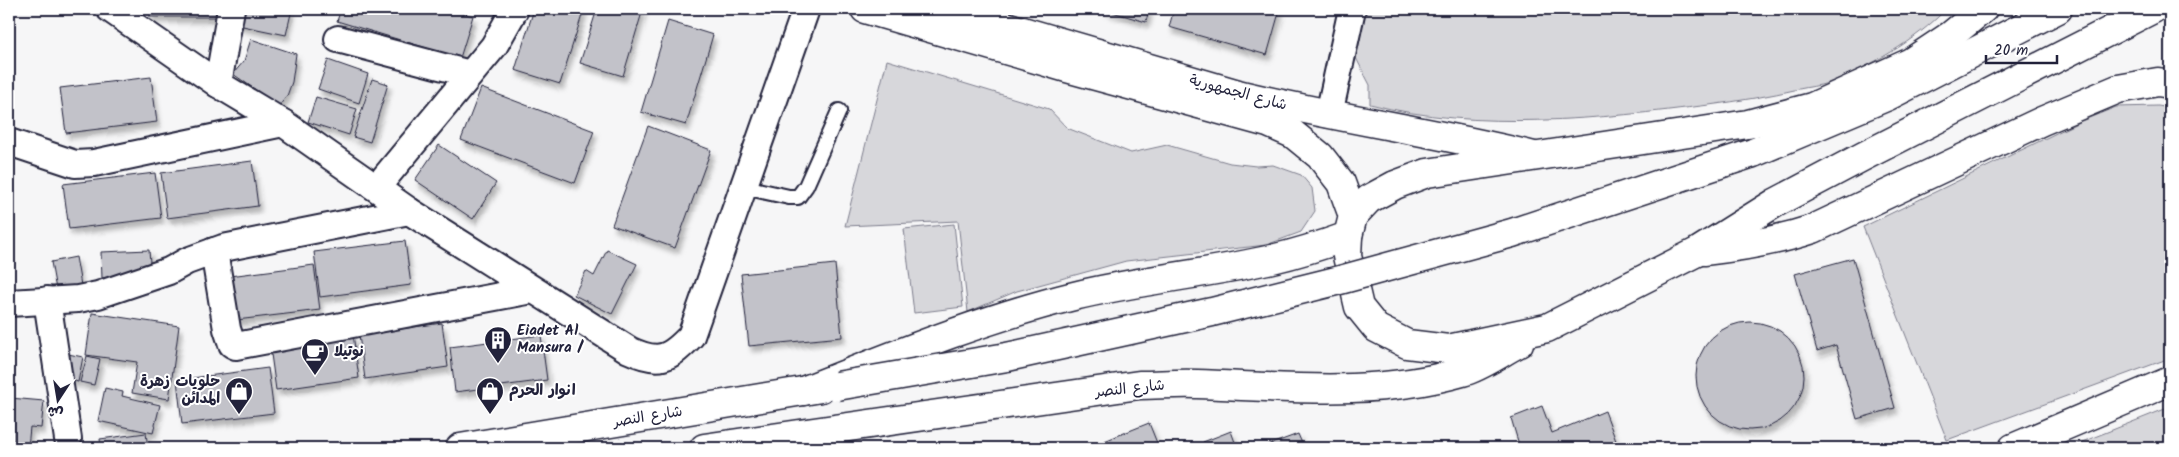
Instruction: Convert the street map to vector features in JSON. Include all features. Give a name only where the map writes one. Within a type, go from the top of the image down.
[{"type":"main road","name":"شارع الجمهورية","points":[[865,9],[1067,68],[1268,123],[1293,134],[1320,156],[1341,183],[1350,226],[1347,256],[1360,307],[1376,328],[1406,344],[1448,349],[1547,328]]},
{"type":"main road","name":"شارع الجمهورية","points":[[947,9],[1238,94],[1329,114],[1477,142],[1534,156]]},
{"type":"main road","points":[[803,391],[985,321],[1074,296],[1172,276],[1270,260],[1304,251],[1350,226],[1369,199],[1395,185],[1427,173],[1683,132],[1748,124],[1812,107],[1911,62],[1950,36],[1984,9]]},
{"type":"main road","points":[[1948,65],[1964,45],[1984,9]]},
{"type":"main road","name":"شارع النصر","points":[[460,448],[1007,357],[1212,312],[1340,280],[1512,233],[1753,153],[1793,137],[1888,96],[2058,9]]},
{"type":"main road","points":[[1547,328],[1697,252],[1775,204],[1864,156],[2152,10]]},
{"type":"main road","points":[[1697,252],[1748,246],[1814,229],[2042,121],[2118,89],[2158,82],[2170,84]]},
{"type":"main road","points":[[1683,132],[1793,137]]},
{"type":"main road","name":"شارع النصر","points":[[704,448],[1139,385],[1194,384],[1308,389],[1364,389],[1408,384],[1464,372],[1547,328]]},
{"type":"main road","points":[[2013,448],[2170,381]]},
{"type":"street","points":[[110,9],[131,16],[218,84],[283,123],[409,211],[532,290],[629,350],[646,358],[661,358],[678,350],[691,336],[806,9]]},
{"type":"street","points":[[218,84],[231,9]]},
{"type":"street","points":[[377,187],[494,46],[515,9]]},
{"type":"street","points":[[1329,114],[1352,9]]},
{"type":"street","points":[[338,39],[470,74]]},
{"type":"street","points":[[9,142],[75,164],[94,162],[283,123]]},
{"type":"street","points":[[9,303],[98,295],[169,271],[187,261],[214,251],[409,211]]},
{"type":"street","points":[[214,251],[226,329],[232,344],[236,346],[532,290]]},
{"type":"street","points":[[47,300],[68,439]]},
{"type":"lane","points":[[744,187],[789,197],[798,197],[806,186],[839,111]]},
{"type":"shaded area","points":[[1366,9],[1946,9],[1921,32],[1891,52],[1843,77],[1825,84],[1743,100],[1625,115],[1539,120],[1495,120],[1452,118],[1411,113],[1370,104],[1370,85],[1356,58]]},
{"type":"shaded area","points":[[887,60],[1049,109],[1067,128],[1131,153],[1167,145],[1230,163],[1256,166],[1273,165],[1301,175],[1312,188],[1315,211],[1301,232],[1266,245],[1126,261],[1017,291],[968,312],[958,221],[845,226]]},
{"type":"shaded area","points":[[2158,106],[2170,108],[2170,358],[1947,440],[1863,227],[2079,122],[2116,107]]},
{"type":"shaded area","points":[[954,224],[963,307],[914,313],[904,229]]},
{"type":"shaded area","points":[[2170,407],[2170,448],[2067,448]]},
{"type":"building","points":[[150,9],[218,9],[218,17],[150,17]]},
{"type":"building","points":[[236,9],[292,9],[286,35],[233,24]]},
{"type":"building","points":[[341,9],[449,9],[473,16],[460,58],[337,21]]},
{"type":"building","points":[[534,9],[584,9],[560,84],[515,70]]},
{"type":"building","points":[[597,9],[643,9],[623,76],[580,63]]},
{"type":"building","points":[[1102,9],[1149,9],[1146,22]]},
{"type":"building","points":[[1174,9],[1280,9],[1267,55],[1169,27]]},
{"type":"building","points":[[668,21],[713,35],[686,125],[641,112]]},
{"type":"building","points":[[251,39],[296,54],[292,82],[287,96],[279,106],[233,74],[244,61]]},
{"type":"building","points":[[328,60],[368,74],[359,103],[318,89]]},
{"type":"building","points":[[151,77],[157,122],[66,133],[60,88]]},
{"type":"building","points":[[372,79],[388,84],[370,142],[353,137]]},
{"type":"building","points":[[481,88],[594,131],[575,183],[461,140]]},
{"type":"building","points":[[316,97],[357,109],[349,135],[308,122]]},
{"type":"building","points":[[648,126],[711,150],[675,248],[612,225]]},
{"type":"building","points":[[439,145],[496,183],[473,219],[415,180]]},
{"type":"building","points":[[252,161],[258,206],[167,218],[161,173]]},
{"type":"building","points":[[155,173],[161,218],[69,229],[63,184]]},
{"type":"building","points":[[405,241],[411,285],[320,297],[314,252]]},
{"type":"building","points":[[149,250],[151,275],[102,278],[101,252]]},
{"type":"building","points":[[607,250],[637,264],[612,314],[574,295],[586,271],[594,276]]},
{"type":"building","points":[[76,257],[82,291],[57,295],[51,262]]},
{"type":"building","points":[[1853,258],[1895,408],[1857,419],[1836,345],[1817,351],[1795,274]]},
{"type":"building","points":[[835,264],[842,337],[749,346],[741,274]]},
{"type":"building","points":[[314,265],[320,310],[228,321],[222,277]]},
{"type":"building","points":[[92,313],[179,326],[169,399],[132,393],[137,362],[86,355]]},
{"type":"building","points":[[1750,322],[1771,326],[1788,338],[1800,355],[1804,376],[1800,397],[1788,414],[1771,426],[1750,430],[1729,426],[1712,414],[1700,397],[1696,376],[1700,355],[1712,338],[1729,326]]},
{"type":"building","points":[[442,323],[448,367],[365,379],[359,335]]},
{"type":"building","points":[[353,334],[359,378],[276,390],[270,347]]},
{"type":"building","name":"Eiadet Al Mansura /","points":[[541,335],[547,380],[455,392],[450,347]]},
{"type":"building","points":[[68,354],[83,357],[78,382],[64,378]]},
{"type":"building","points":[[87,356],[100,359],[94,385],[80,382]]},
{"type":"building","points":[[268,368],[274,413],[182,424],[177,380]]},
{"type":"building","points":[[105,388],[123,392],[122,396],[160,405],[153,433],[98,421]]},
{"type":"building","points":[[10,398],[44,401],[41,428],[30,427],[28,448],[9,448]]},
{"type":"building","points":[[1542,406],[1552,433],[1605,411],[1616,441],[1597,448],[1520,448],[1511,418]]},
{"type":"building","points":[[1149,423],[1159,448],[1087,448]]},
{"type":"building","points":[[1231,431],[1237,448],[1205,448],[1203,442]]},
{"type":"building","points":[[146,433],[148,448],[101,448],[100,439]]},
{"type":"building","points":[[1298,434],[1304,448],[1260,448]]},
{"type":"place","name":"Eiadet Al Mansura /","points":[[498,364]]},
{"type":"place","name":"نوتيلا","points":[[315,376]]},
{"type":"place","name":"حلويات زهرة المدائن","points":[[239,415]]},
{"type":"place","name":"انوار الحرم","points":[[490,415]]}]
